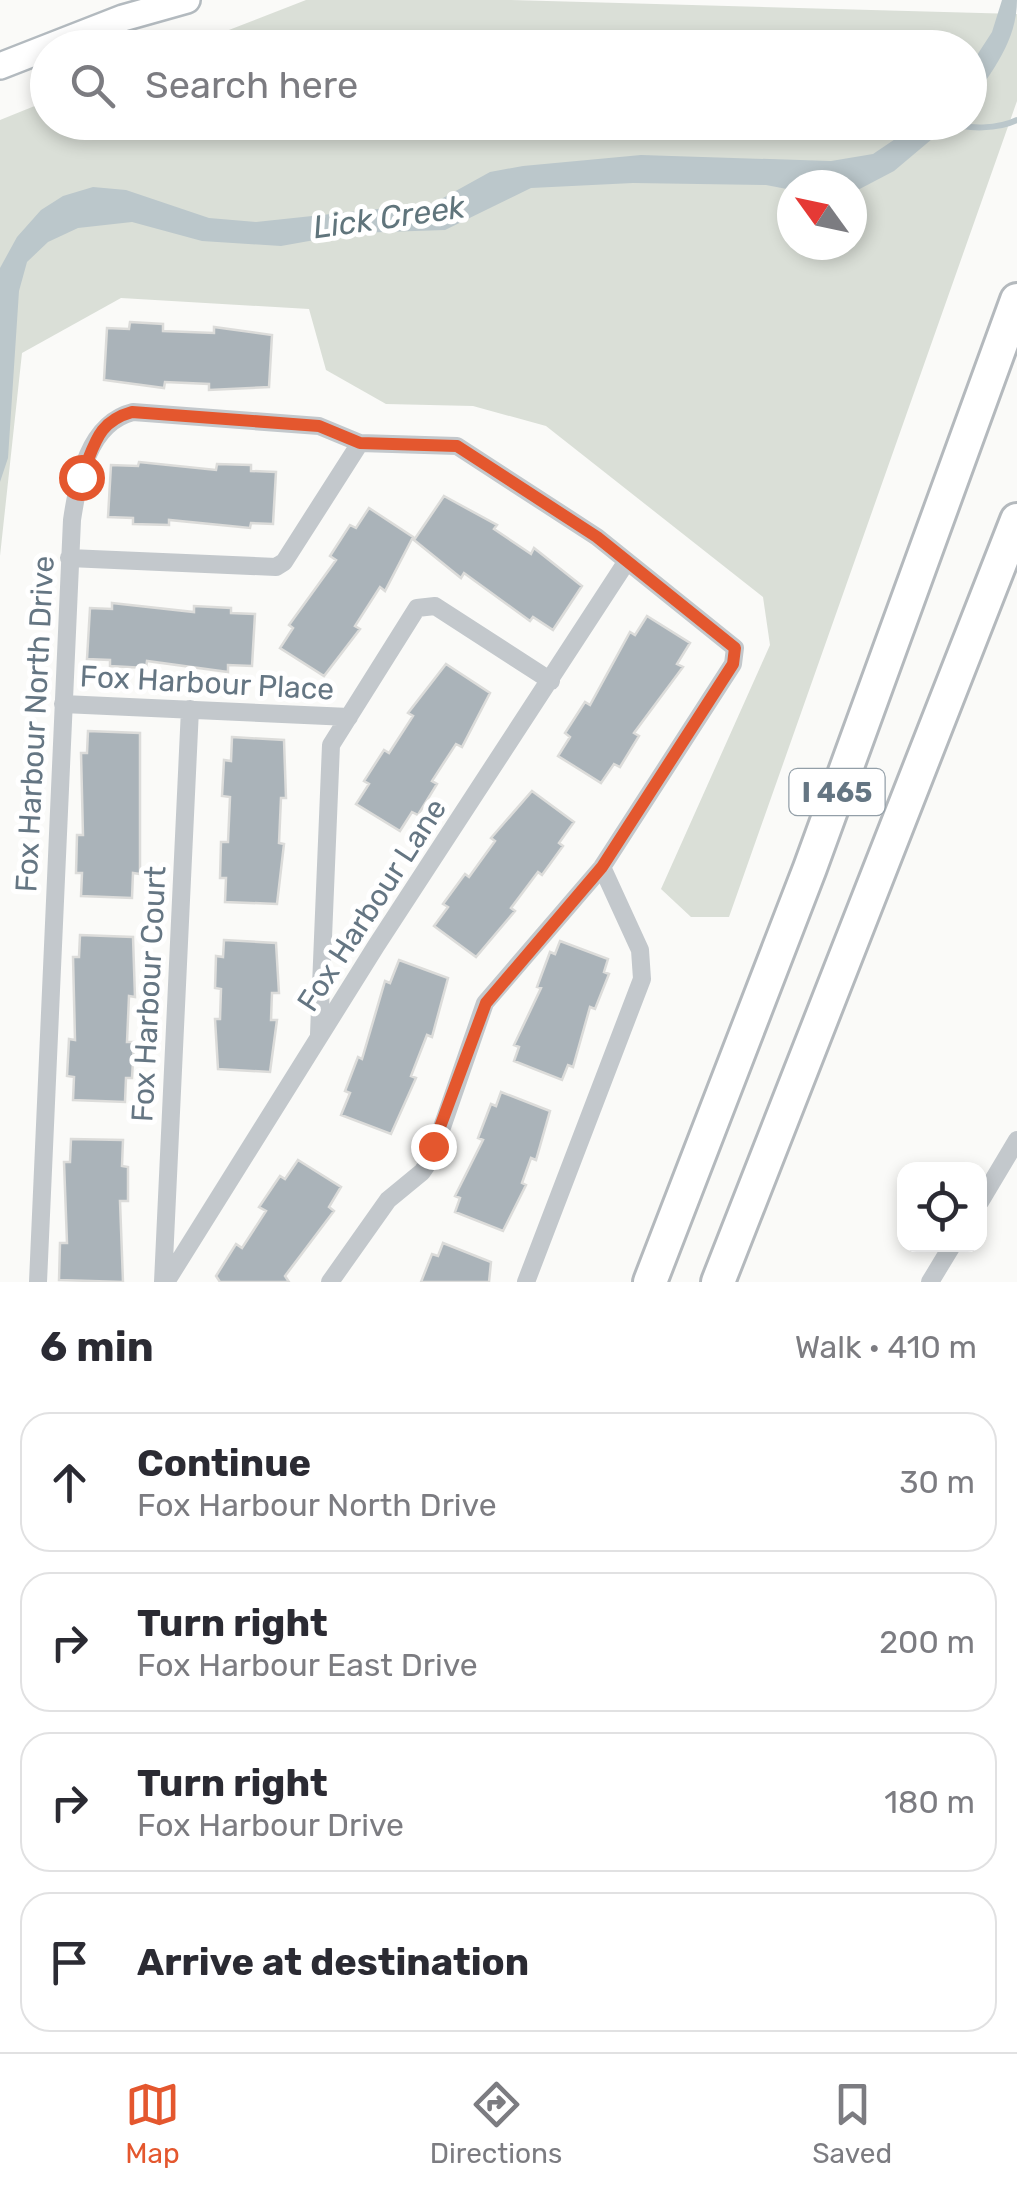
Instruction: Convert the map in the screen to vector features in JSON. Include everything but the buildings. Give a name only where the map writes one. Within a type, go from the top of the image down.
[{"type":"highway","name":"I 465","points":[[650,1282],[810,868],[1017,300]]},
{"type":"highway","name":"I 465","points":[[718,1282],[1017,520]]},
{"type":"main road","points":[[83,30],[139,6],[187,0]]},
{"type":"main road","points":[[0,66],[30,53]]},
{"type":"street","name":"Fox Harbour North Drive","points":[[38,1282],[69,558],[81,477],[96,436],[112,419],[132,412],[310,425],[340,432],[360,443]]},
{"type":"street","points":[[69,558],[276,567],[360,443],[457,446],[627,560],[735,648],[733,664],[602,867],[486,1003],[431,1158],[422,1172],[388,1200],[330,1282]]},
{"type":"street","name":"Fox Harbour Lane","points":[[165,1282],[376,946],[627,560]]},
{"type":"street","points":[[319,1040],[330,745],[421,605],[434,606],[551,681]]},
{"type":"street","name":"Fox Harbour Place","points":[[63,704],[349,716]]},
{"type":"street","name":"Fox Harbour Court","points":[[165,1282],[190,709]]},
{"type":"street","points":[[526,1282],[642,979],[641,954],[602,867]]},
{"type":"street","points":[[987,1190],[1017,1140]]},
{"type":"street","points":[[930,1282],[948,1252]]},
{"type":"shaded area","points":[[306,0],[511,0],[1017,14],[1017,101],[729,917],[691,917],[661,889],[770,645],[763,597],[546,426],[473,406],[386,404],[326,370],[309,309],[121,298],[22,353],[0,556],[0,120],[30,108],[30,140],[987,140],[987,30],[229,30]]},
{"type":"water","points":[[1002,0],[1017,0],[1013,29],[987,78],[987,40]]},
{"type":"water","name":"Lick Creek","points":[[894,140],[931,140],[894,171],[867,185],[867,170],[777,170],[777,187],[633,183],[531,188],[445,230],[354,233],[281,246],[202,241],[132,222],[78,228],[48,242],[27,262],[19,291],[8,458],[0,482],[0,268],[17,237],[41,210],[63,196],[93,187],[126,190],[209,218],[256,222],[434,203],[490,172],[523,166],[641,155],[831,161],[873,154]]},
{"type":"waterway","points":[[987,127],[1017,120]]},
{"type":"route","points":[[81,477],[102,428],[112,419],[132,412],[319,426],[360,443],[457,446],[597,537],[735,648],[733,664],[602,867],[565,914],[501,980],[486,1003],[433,1146]]}]
